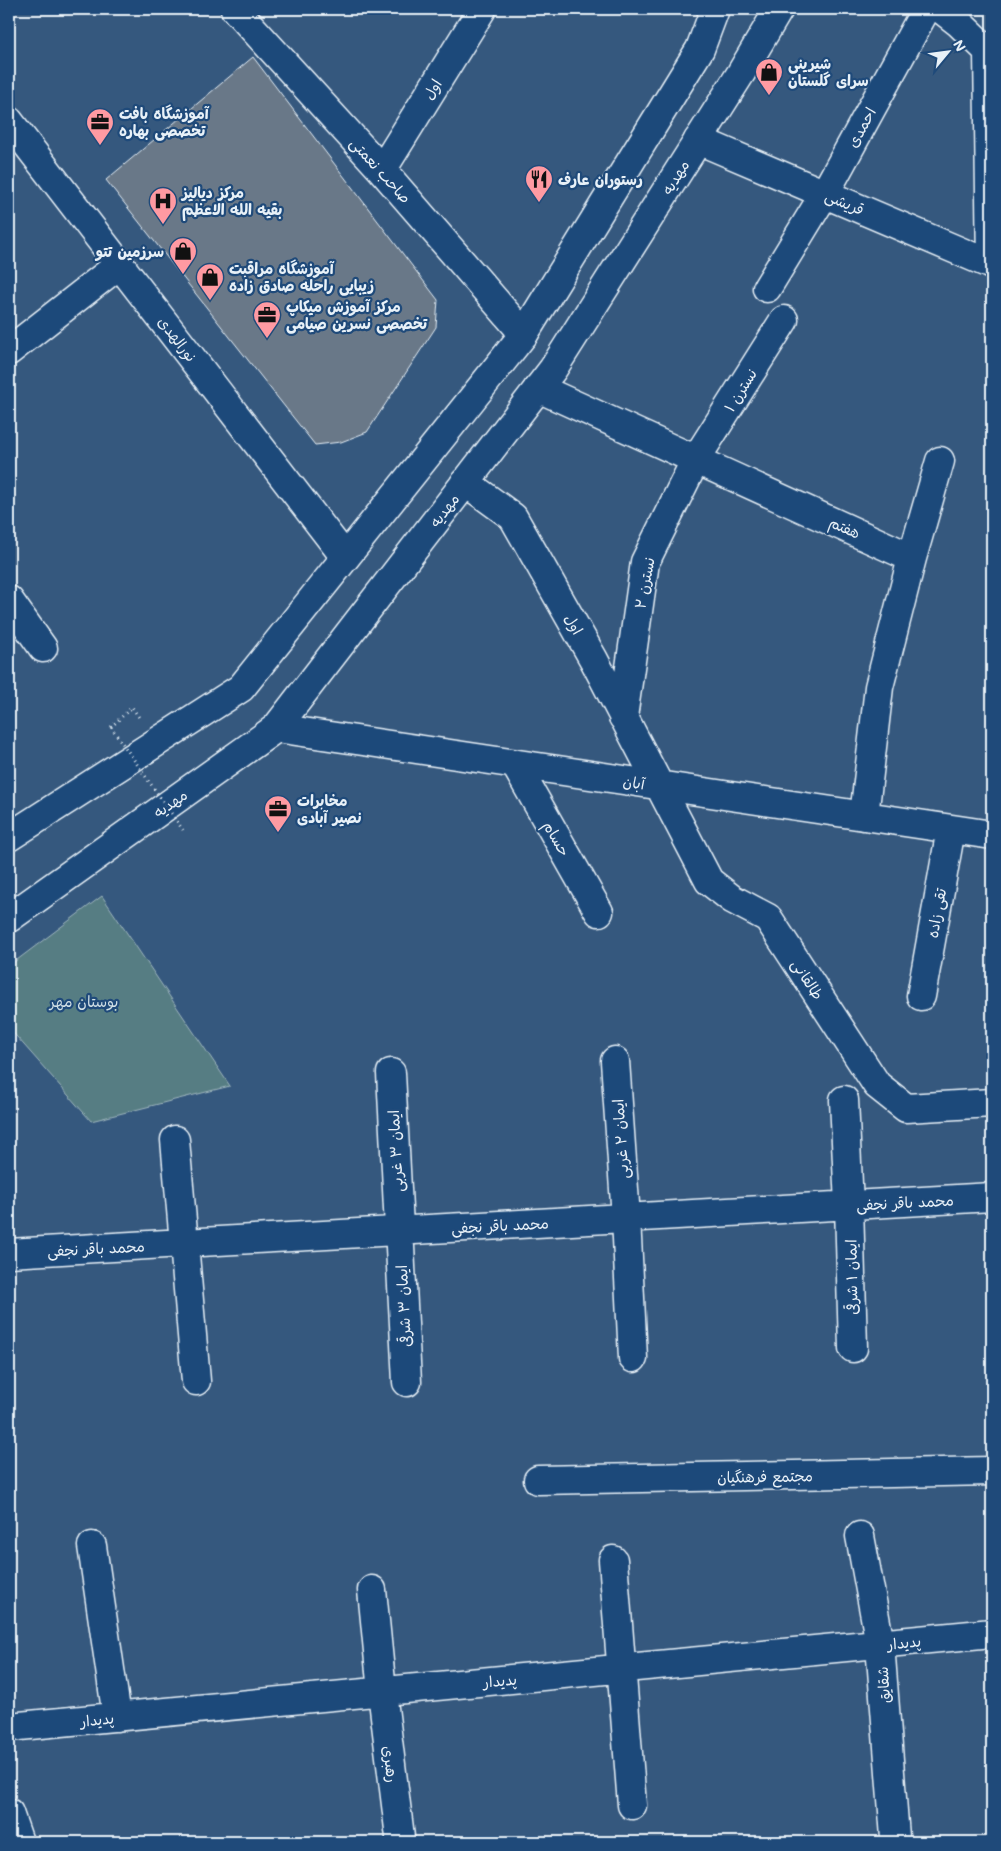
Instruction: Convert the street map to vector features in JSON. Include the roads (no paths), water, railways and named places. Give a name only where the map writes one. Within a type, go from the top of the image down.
[{"type":"street","name":"صاحب نعمتی","points":[[235,9],[382,170],[524,334]]},
{"type":"street","name":"اول","points":[[382,170],[482,9]]},
{"type":"street","points":[[9,837],[241,688],[524,334],[700,49],[715,9]]},
{"type":"street","name":"مهدیه","points":[[9,918],[276,728],[553,369],[741,73],[779,9]]},
{"type":"street","name":"احمدی","points":[[767,288],[825,193],[926,9]]},
{"type":"street","points":[[941,9],[988,51],[992,265]]},
{"type":"street","name":"نورالهدی","points":[[9,121],[345,557]]},
{"type":"street","name":"قریشی","points":[[698,140],[992,265]]},
{"type":"street","points":[[9,351],[120,264]]},
{"type":"street","name":"نسترن ۱","points":[[696,459],[784,320]]},
{"type":"street","name":"هفتم","points":[[538,388],[912,558]]},
{"type":"street","name":"نسترن ۲","points":[[623,717],[645,562],[696,459]]},
{"type":"street","points":[[864,816],[879,688],[912,558],[940,461]]},
{"type":"street","name":"اول","points":[[465,482],[513,517],[594,660],[659,786]]},
{"type":"street","points":[[9,600],[43,648]]},
{"type":"street","name":"آبان","points":[[276,728],[992,835]]},
{"type":"street","name":"حسام","points":[[515,764],[599,912]]},
{"type":"street","name":"طالقانی","points":[[659,786],[709,881],[732,899],[768,918],[877,1085],[906,1108],[992,1103]]},
{"type":"street","name":"تقی زاده","points":[[921,996],[951,829]]},
{"type":"street","name":"ایمان ۲ غربی","points":[[615,1061],[633,1358]]},
{"type":"street","name":"ایمان ۳ غربی","points":[[391,1073],[399,1230]]},
{"type":"street","name":"ایمان ۱ شرقی","points":[[844,1100],[853,1348]]},
{"type":"street","points":[[175,1140],[196,1381]]},
{"type":"street","name":"محمد باقر نجفی","points":[[9,1253],[992,1197]]},
{"type":"street","name":"ایمان ۳ شرقی","points":[[399,1230],[407,1382]]},
{"type":"street","name":"مجتمع فرهنگیان","points":[[538,1480],[992,1472]]},
{"type":"street","name":"شقایق","points":[[860,1536],[880,1644],[895,1837]]},
{"type":"street","points":[[92,1546],[117,1717]]},
{"type":"street","points":[[613,1560],[632,1805]]},
{"type":"street","name":"رهبری","points":[[372,1590],[382,1692],[400,1837]]},
{"type":"street","name":"پدیدار","points":[[9,1727],[992,1633]]},
{"type":"street","points":[[9,1813],[19,1842]]},
{"type":"place","name":"شیرینی سرای گلستان","points":[[769,96]]},
{"type":"place","name":"آموزشگاه بافت تخصصی بهاره","points":[[100,146]]},
{"type":"place","name":"رستوران عارف","points":[[539,203]]},
{"type":"place","name":"مرکز دیالیز بقیه الله الاعظم","points":[[163,225]]},
{"type":"place","name":"سرزمین تتو","points":[[183,275]]},
{"type":"place","name":"آموزشگاه مراقبت زیبایی راحله صادق زاده","points":[[210,301]]},
{"type":"place","name":"مرکز آموزش میکاپ تخصصی نسرین صیامی","points":[[267,339]]},
{"type":"place","name":"مخابرات نصیر آبادی","points":[[278,833]]},
{"type":"park label","name":"بوستان مهر","points":[[84,1001]]}]
